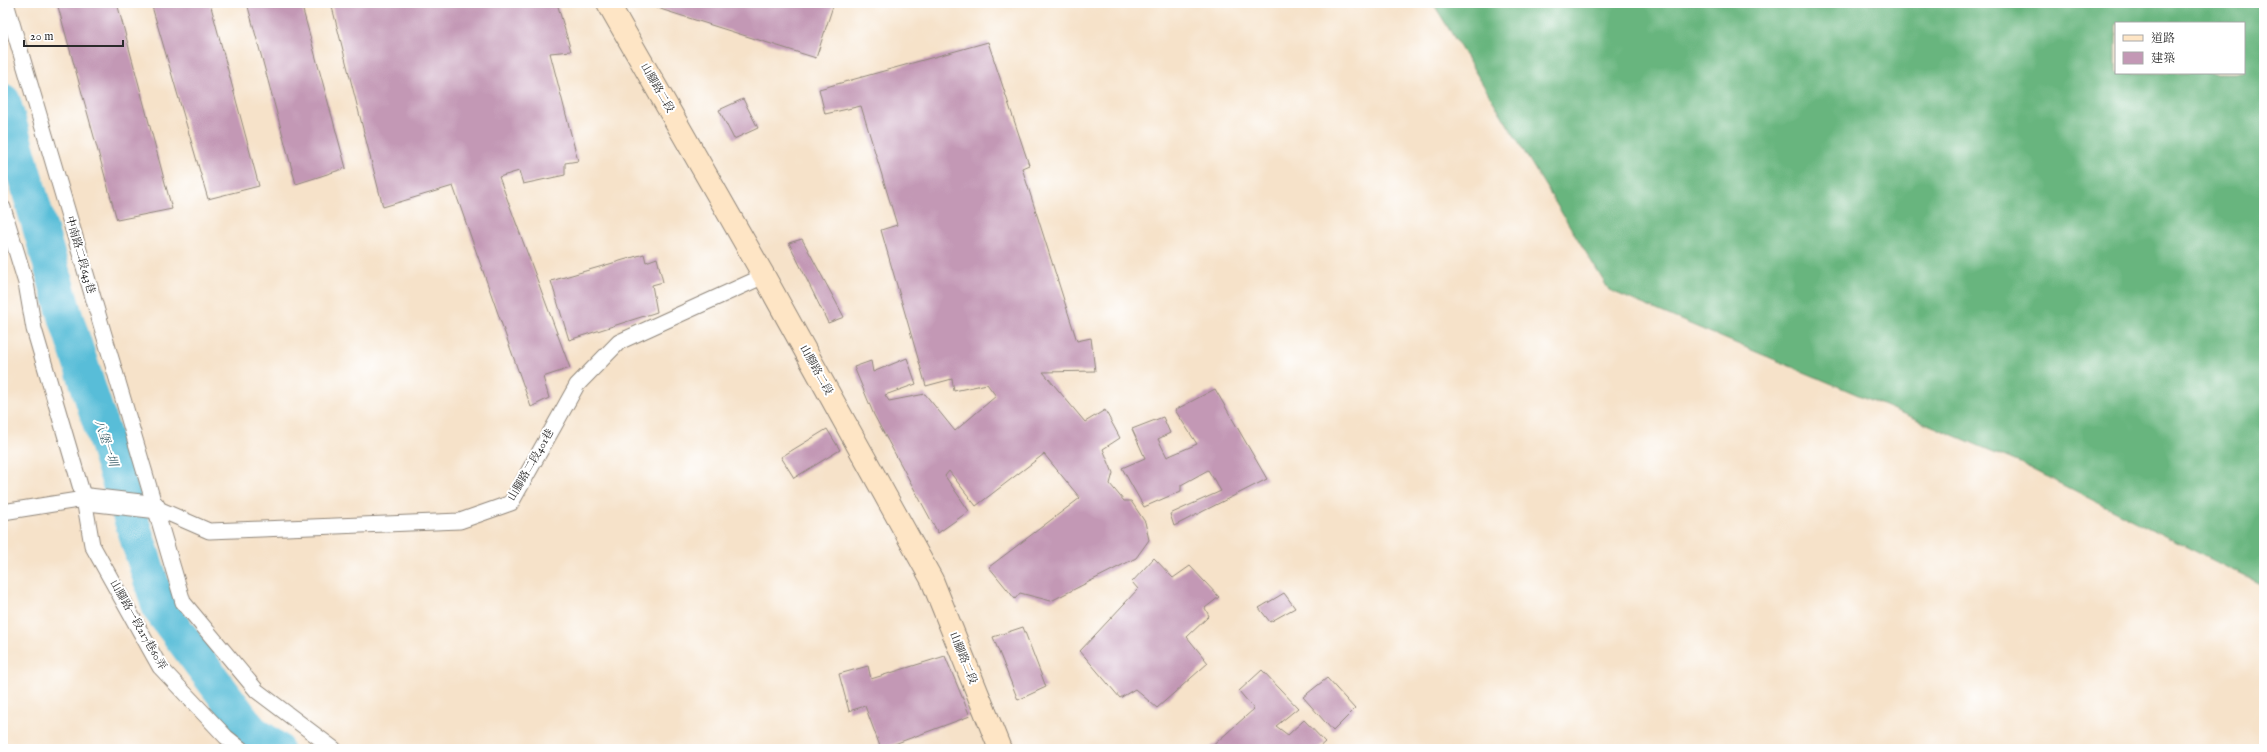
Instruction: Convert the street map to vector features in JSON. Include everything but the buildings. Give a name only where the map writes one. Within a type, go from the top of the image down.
[{"type":"main road","name":"山腳路二段","points":[[608,3],[764,276],[932,580],[1000,749]]},
{"type":"street","points":[[84,499],[154,507]]},
{"type":"lane","name":"中南路二段643巷","points":[[6,3],[183,602],[257,691],[334,749]]},
{"type":"lane","name":"山腳路一段217巷60弄","points":[[3,208],[26,283],[34,329],[84,499],[92,545],[160,667],[226,737],[241,749]]},
{"type":"lane","name":"山腳路二段401巷","points":[[154,507],[209,531],[460,521],[511,503],[577,385],[619,342],[764,276]]},
{"type":"lane","points":[[3,512],[84,499]]},
{"type":"green space","points":[[1433,3],[2264,3],[2264,586],[2020,463],[1609,290]]},
{"type":"waterway","name":"八堡一圳","points":[[3,101],[66,318],[160,609],[251,731],[276,749]]}]
